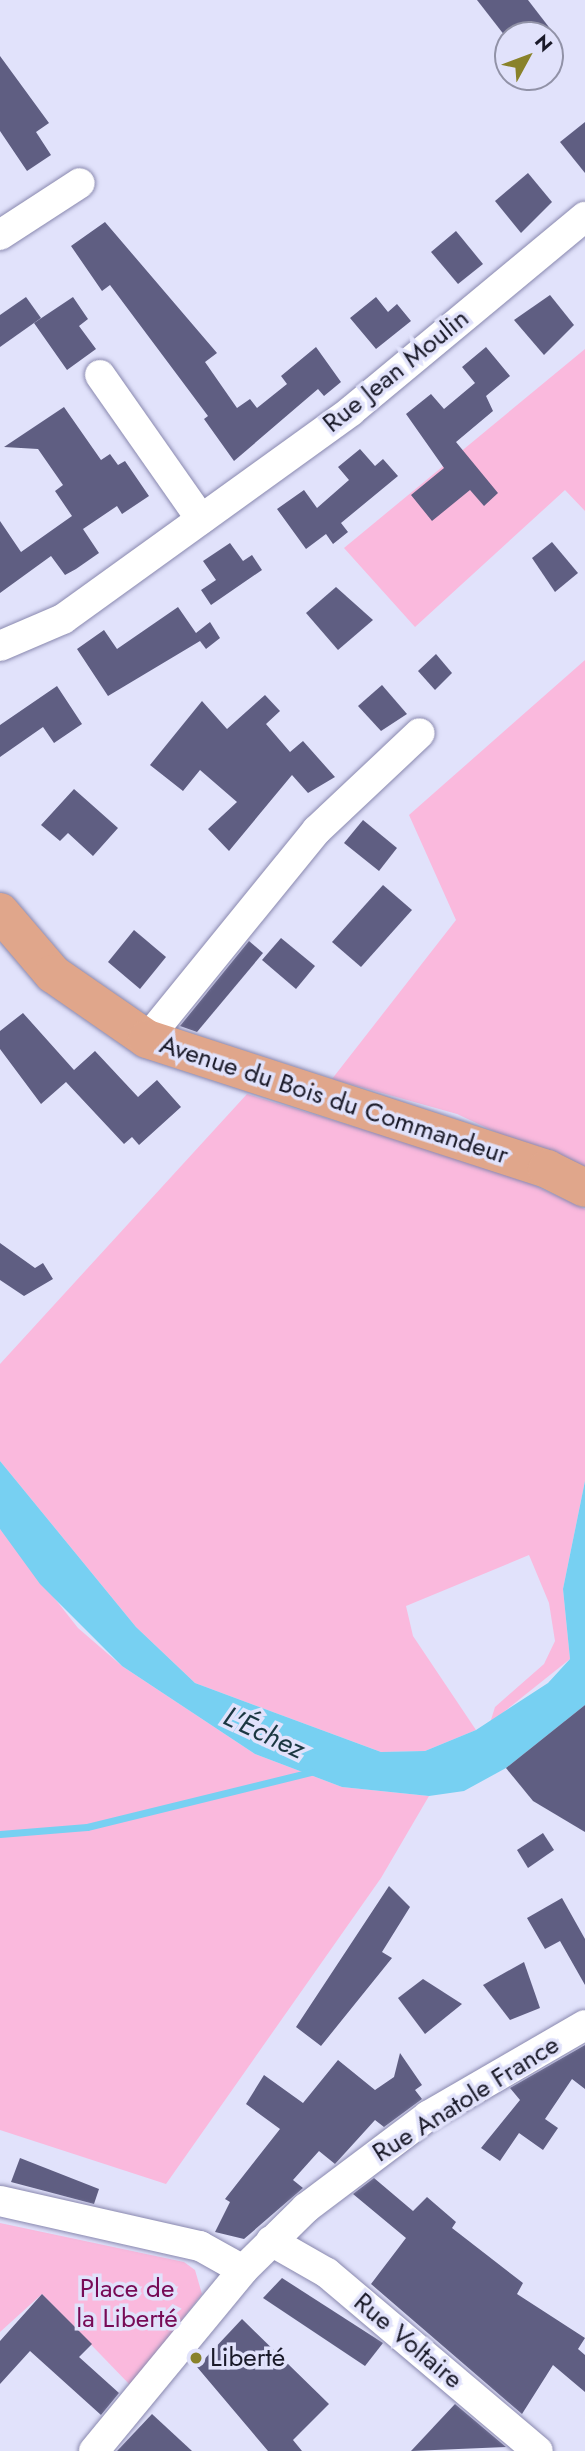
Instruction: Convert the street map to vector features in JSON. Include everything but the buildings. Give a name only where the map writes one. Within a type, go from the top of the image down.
[{"type":"main road","name":"Avenue du Bois du Commandeur","points":[[0,912],[53,974],[147,1039],[488,1149],[585,1188]]},
{"type":"street","points":[[0,235],[80,183]]},
{"type":"street","name":"Rue Jean Moulin","points":[[0,646],[63,619],[351,411],[585,217]]},
{"type":"street","points":[[100,375],[201,519]]},
{"type":"street","points":[[147,1039],[317,830],[420,733]]},
{"type":"street","name":"Rue Anatole France","points":[[94,2451],[243,2270],[271,2241],[428,2116],[585,2025]]},
{"type":"street","points":[[0,2201],[200,2246],[243,2270]]},
{"type":"street","name":"Rue Voltaire","points":[[271,2241],[327,2273],[538,2451]]},
{"type":"green space","points":[[585,349],[585,511],[565,490],[415,627],[344,548]]},
{"type":"green space","points":[[585,660],[585,1174],[457,1114],[332,1079],[456,920],[409,815]]},
{"type":"green space","points":[[247,1094],[510,1174],[585,1209],[585,1481],[563,1589],[570,1659],[490,1723],[495,1707],[544,1664],[555,1641],[549,1603],[529,1555],[406,1606],[413,1636],[476,1730],[425,1751],[381,1752],[195,1683],[136,1627],[0,1461],[0,1364]]},
{"type":"green space","points":[[0,1529],[78,1628],[122,1666],[255,1754],[342,1787],[429,1796],[381,1878],[166,2184],[0,2130]]},
{"type":"green space","name":"Place de la Liberté","points":[[0,2223],[184,2262],[195,2270],[202,2294],[131,2386],[42,2294],[0,2332]]},
{"type":"water","name":"L'Échez","points":[[0,1461],[136,1627],[195,1683],[381,1752],[425,1751],[476,1730],[548,1683],[570,1659],[563,1589],[585,1481],[585,1705],[506,1768],[464,1791],[429,1796],[342,1787],[255,1754],[122,1666],[40,1584],[0,1529]]},
{"type":"waterway","name":"L'Échez","points":[[0,1834],[87,1827],[311,1772]]},
{"type":"place","name":"Liberté","points":[[196,2358]]}]
